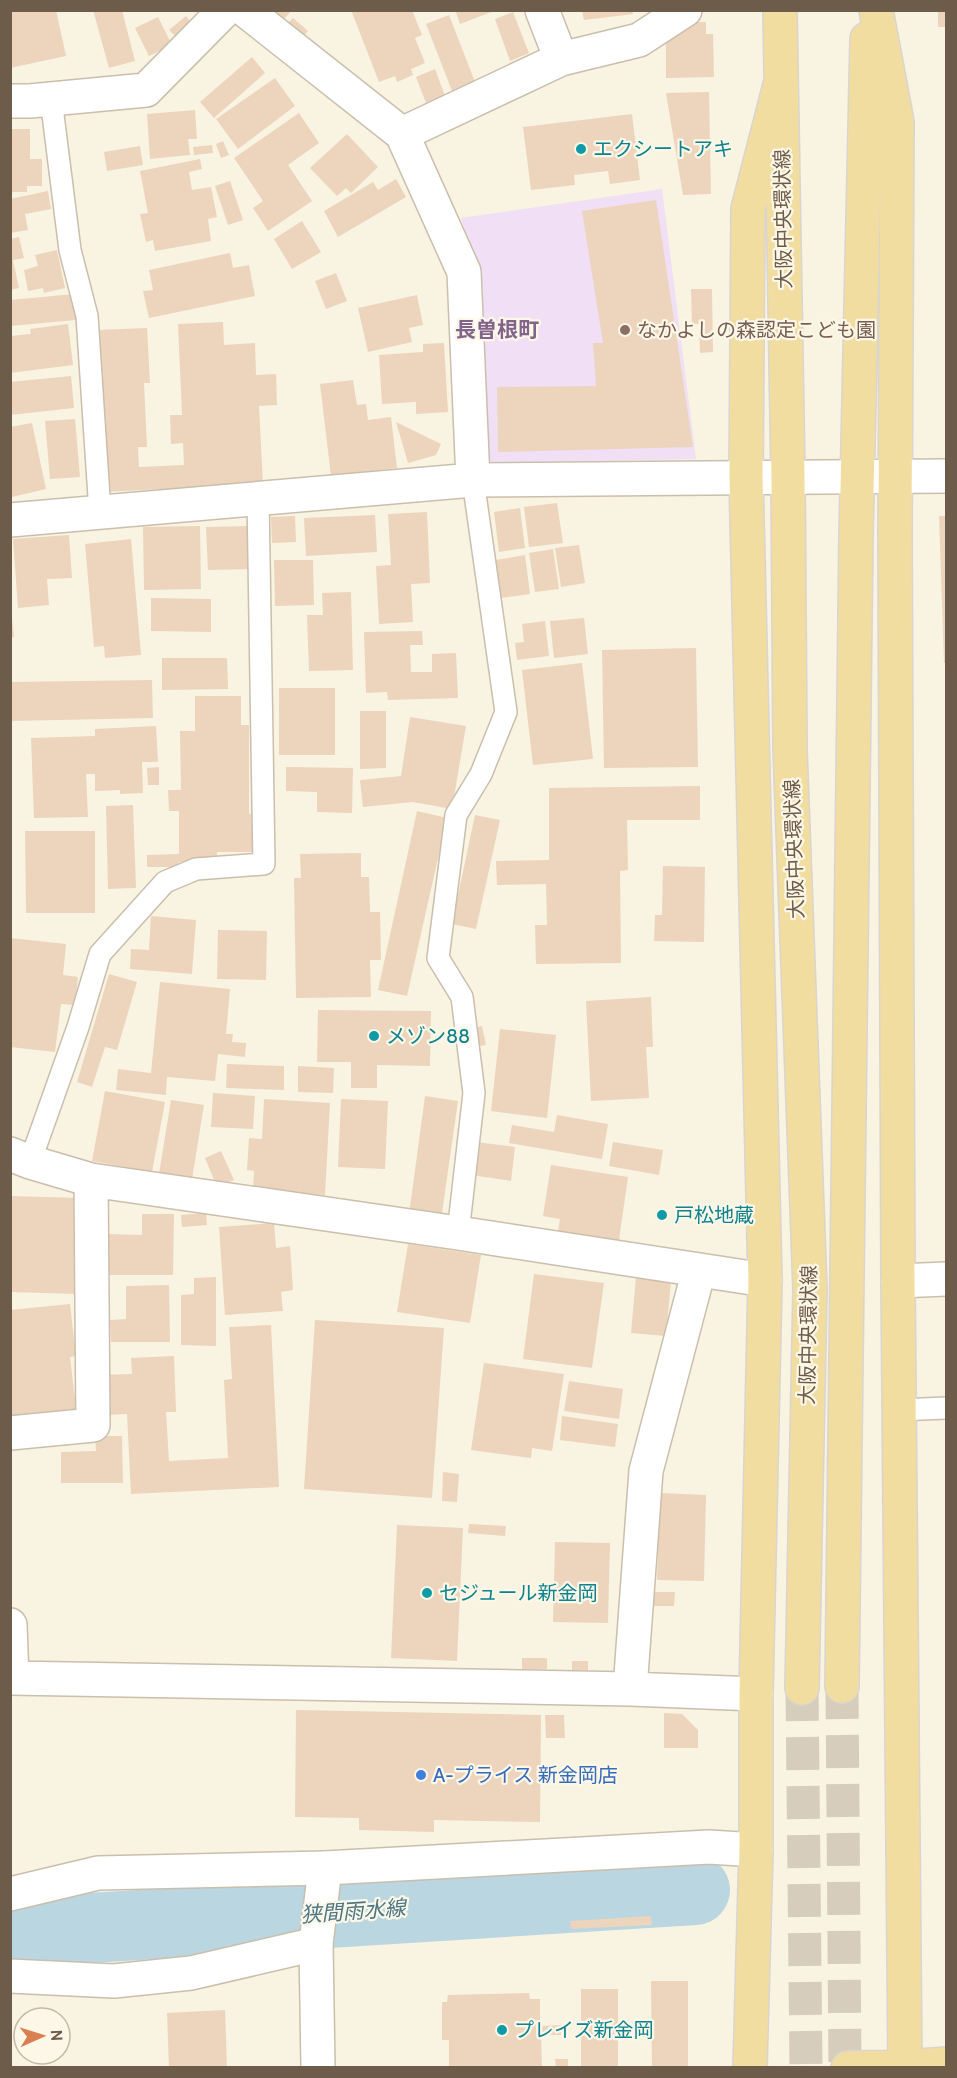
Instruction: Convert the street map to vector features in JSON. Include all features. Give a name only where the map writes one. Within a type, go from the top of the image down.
[{"type":"main road","name":"大阪中央環状線","points":[[780,10],[790,749],[810,1289],[802,1688]]},
{"type":"main road","name":"大阪中央環状線","points":[[842,1686],[858,477],[868,10]]},
{"type":"main road","points":[[876,10],[897,122],[898,1410],[905,2067]]},
{"type":"main road","points":[[750,2067],[756,1850],[756,1694],[765,1280],[746,477],[748,209],[780,86]]},
{"type":"main road","points":[[848,2067],[946,2064]]},
{"type":"street","points":[[10,101],[146,90],[225,10]]},
{"type":"street","points":[[245,10],[402,134],[464,272],[473,480]]},
{"type":"street","points":[[542,10],[561,59]]},
{"type":"street","points":[[402,134],[561,59],[639,40],[685,10]]},
{"type":"street","points":[[10,519],[473,480],[946,476]]},
{"type":"street","points":[[20,1158],[91,1180],[765,1280]]},
{"type":"street","points":[[10,1433],[93,1425],[91,1180]]},
{"type":"street","points":[[630,1689],[646,1471],[699,1270]]},
{"type":"street","points":[[898,1281],[946,1279]]},
{"type":"street","points":[[10,1625],[11,1678],[630,1689],[756,1694]]},
{"type":"street","points":[[10,1894],[98,1873],[324,1878],[709,1847],[756,1850]]},
{"type":"street","points":[[318,2067],[317,1938],[324,1878]]},
{"type":"street","points":[[10,1976],[114,1981],[191,1973],[317,1938]]},
{"type":"lane","points":[[51,99],[70,250],[87,316],[100,512]]},
{"type":"lane","points":[[458,1233],[474,1093],[462,997],[438,958],[456,815],[481,774],[506,712],[473,480]]},
{"type":"lane","points":[[20,1158],[78,1027],[100,954],[165,882],[196,869],[264,864],[258,498]]},
{"type":"lane","points":[[898,1410],[946,1408]]},
{"type":"shaded area","points":[[662,189],[696,459],[484,463],[483,289],[461,218]]},
{"type":"building","points":[[10,10],[56,10],[66,56],[10,68]]},
{"type":"building","points":[[93,10],[122,10],[135,61],[109,68]]},
{"type":"building","points":[[264,10],[292,10],[279,25]]},
{"type":"building","points":[[351,10],[412,10],[422,35],[415,38],[425,63],[411,69],[413,75],[397,82],[395,76],[379,82]]},
{"type":"building","points":[[455,10],[494,10],[494,11],[460,24]]},
{"type":"building","points":[[582,10],[632,10],[633,14],[584,20]]},
{"type":"building","points":[[938,10],[946,10],[946,27],[938,27]]},
{"type":"building","points":[[513,12],[529,53],[510,61],[495,19]]},
{"type":"building","points":[[449,15],[475,82],[452,91],[426,24]]},
{"type":"building","points":[[186,16],[193,25],[177,38],[169,30]]},
{"type":"building","points":[[158,17],[172,45],[149,56],[135,28]]},
{"type":"building","points":[[293,18],[308,31],[300,40],[285,26]]},
{"type":"building","points":[[687,22],[706,22],[706,34],[713,34],[714,77],[666,78],[666,40],[673,30],[687,30]]},
{"type":"building","points":[[252,57],[265,73],[214,118],[200,102]]},
{"type":"building","points":[[435,69],[445,96],[426,103],[416,77]]},
{"type":"building","points":[[275,78],[295,106],[238,149],[216,119]]},
{"type":"building","points":[[709,92],[711,194],[683,195],[666,93]]},
{"type":"building","points":[[195,110],[197,139],[188,139],[190,155],[150,159],[147,114]]},
{"type":"building","points":[[299,113],[319,143],[288,165],[312,201],[268,231],[253,208],[263,201],[234,158]]},
{"type":"building","name":"エクシートアキ","points":[[632,114],[640,180],[610,184],[608,171],[574,175],[575,185],[531,190],[523,127]]},
{"type":"building","points":[[10,129],[30,129],[30,159],[42,159],[42,186],[27,186],[27,192],[10,192]]},
{"type":"building","points":[[347,134],[378,167],[351,193],[346,188],[337,196],[310,168]]},
{"type":"building","points":[[223,141],[229,155],[221,158],[216,144]]},
{"type":"building","points":[[212,145],[213,153],[194,155],[193,147]]},
{"type":"building","points":[[140,146],[143,165],[107,171],[104,152]]},
{"type":"building","points":[[200,159],[202,169],[189,172],[192,190],[211,187],[217,217],[208,219],[211,241],[155,251],[153,240],[146,242],[140,214],[148,213],[140,171]]},
{"type":"building","points":[[396,179],[406,197],[338,237],[324,211],[373,182],[378,190]]},
{"type":"building","points":[[230,181],[243,220],[228,225],[215,186]]},
{"type":"building","points":[[48,191],[51,209],[25,214],[28,230],[10,233],[10,199]]},
{"type":"building","points":[[656,200],[693,447],[498,452],[497,387],[596,386],[593,343],[603,343],[582,211]]},
{"type":"building","points":[[302,221],[321,252],[292,269],[274,239]]},
{"type":"building","points":[[19,237],[24,258],[13,260],[19,288],[10,290],[10,239]]},
{"type":"building","points":[[57,250],[65,288],[44,293],[43,288],[28,291],[24,270],[38,266],[35,255]]},
{"type":"building","points":[[230,253],[233,268],[249,265],[255,296],[149,318],[143,291],[153,290],[149,270]]},
{"type":"building","points":[[336,273],[347,301],[326,309],[315,281]]},
{"type":"building","points":[[691,289],[712,289],[713,352],[700,353],[699,324],[692,324]]},
{"type":"building","points":[[74,294],[76,320],[10,326],[10,300]]},
{"type":"building","points":[[417,295],[423,325],[409,328],[412,342],[368,352],[358,308]]},
{"type":"building","points":[[223,322],[224,345],[255,343],[256,375],[276,374],[277,405],[259,406],[263,484],[104,492],[96,330],[147,328],[150,383],[144,383],[147,447],[138,447],[139,467],[184,465],[183,443],[171,444],[170,415],[182,415],[178,324]]},
{"type":"building","points":[[68,324],[73,365],[10,373],[10,336],[31,334],[30,329]]},
{"type":"building","points":[[444,343],[448,412],[416,414],[416,402],[382,404],[379,355],[423,352],[423,344]]},
{"type":"building","points":[[71,376],[74,408],[10,415],[10,382]]},
{"type":"building","points":[[353,380],[357,405],[366,404],[368,420],[391,417],[397,468],[331,476],[320,384]]},
{"type":"building","points":[[75,419],[80,477],[50,479],[45,421]]},
{"type":"building","points":[[396,422],[441,444],[436,455],[408,463]]},
{"type":"building","points":[[32,423],[46,489],[12,497],[10,427]]},
{"type":"building","points":[[557,503],[563,543],[529,547],[524,507]]},
{"type":"building","points":[[520,508],[525,548],[499,552],[494,512]]},
{"type":"building","points":[[427,512],[430,583],[411,584],[413,622],[379,624],[376,566],[391,565],[388,514]]},
{"type":"building","points":[[375,515],[377,552],[306,556],[304,518]]},
{"type":"building","points":[[295,516],[296,542],[272,543],[271,517]]},
{"type":"building","points":[[939,516],[946,516],[946,663],[944,663]]},
{"type":"building","points":[[200,526],[201,589],[144,590],[143,527]]},
{"type":"building","points":[[250,526],[252,569],[208,570],[206,527]]},
{"type":"building","points":[[69,535],[72,578],[47,579],[49,605],[18,608],[13,539]]},
{"type":"building","points":[[131,539],[141,655],[105,658],[104,646],[94,647],[85,544]]},
{"type":"building","points":[[579,545],[585,583],[561,587],[555,548]]},
{"type":"building","points":[[553,549],[559,589],[535,592],[529,553]]},
{"type":"building","points":[[525,555],[530,594],[501,598],[496,560]]},
{"type":"building","points":[[274,560],[313,560],[314,605],[275,606]]},
{"type":"building","points":[[351,592],[353,670],[309,671],[307,615],[323,615],[322,593]]},
{"type":"building","points":[[151,598],[211,599],[211,632],[151,631]]},
{"type":"building","points":[[10,618],[12,618],[14,637],[10,638]]},
{"type":"building","points":[[584,618],[588,654],[554,658],[550,621]]},
{"type":"building","points":[[545,621],[549,656],[517,660],[515,643],[524,642],[522,624]]},
{"type":"building","points":[[422,631],[423,645],[410,645],[411,672],[432,672],[432,654],[456,653],[458,698],[388,700],[387,692],[366,693],[364,632]]},
{"type":"building","points":[[696,648],[698,767],[604,768],[602,650]]},
{"type":"building","points":[[162,658],[227,658],[228,689],[162,690]]},
{"type":"building","points":[[582,663],[593,759],[533,765],[522,670]]},
{"type":"building","points":[[152,680],[153,718],[10,721],[10,682]]},
{"type":"building","points":[[279,688],[335,688],[335,755],[279,755]]},
{"type":"building","points":[[195,696],[241,696],[241,725],[249,725],[249,814],[256,814],[256,852],[217,852],[217,862],[179,862],[178,867],[147,867],[147,855],[179,854],[179,811],[169,811],[168,790],[181,790],[180,731],[195,731]]},
{"type":"building","points":[[360,711],[386,711],[386,768],[360,769]]},
{"type":"building","points":[[410,717],[466,726],[452,809],[413,802],[363,807],[360,780],[401,776]]},
{"type":"building","points":[[156,726],[158,762],[142,762],[143,793],[120,794],[120,790],[95,791],[95,774],[86,774],[88,817],[34,818],[31,738],[95,736],[95,729]]},
{"type":"building","points":[[159,767],[159,785],[148,785],[147,768]]},
{"type":"building","points":[[286,767],[353,768],[352,813],[317,812],[317,792],[286,791]]},
{"type":"building","points":[[700,786],[700,820],[627,820],[628,870],[620,871],[621,963],[536,964],[535,925],[547,925],[546,884],[497,885],[496,861],[549,860],[549,788]]},
{"type":"building","points":[[133,805],[136,888],[108,889],[106,806]]},
{"type":"building","points":[[417,811],[447,818],[407,996],[378,990]]},
{"type":"building","points":[[475,815],[500,820],[476,929],[452,924]]},
{"type":"building","points":[[25,831],[95,831],[95,913],[26,913]]},
{"type":"building","points":[[361,853],[361,877],[369,877],[370,912],[380,912],[381,960],[370,960],[371,997],[296,998],[294,878],[301,878],[300,854]]},
{"type":"building","points":[[663,866],[705,867],[704,942],[654,941],[655,915],[662,915]]},
{"type":"building","points":[[151,916],[196,920],[192,974],[130,969],[131,949],[149,950]]},
{"type":"building","points":[[218,930],[267,931],[266,980],[217,979]]},
{"type":"building","points":[[10,938],[66,944],[63,975],[78,977],[75,1005],[61,1004],[55,1052],[10,1047]]},
{"type":"building","points":[[109,974],[137,982],[117,1050],[105,1047],[92,1087],[77,1082]]},
{"type":"building","points":[[160,982],[230,989],[226,1034],[233,1034],[232,1042],[246,1043],[245,1057],[218,1054],[215,1081],[167,1077],[166,1095],[116,1090],[118,1069],[151,1073]]},
{"type":"building","points":[[651,997],[653,1047],[646,1047],[649,1098],[591,1101],[586,1001]]},
{"type":"building","name":"メゾン88","points":[[318,1010],[431,1011],[430,1066],[377,1065],[377,1088],[351,1088],[351,1062],[317,1062]]},
{"type":"building","points":[[482,1026],[486,1045],[473,1047],[470,1029]]},
{"type":"building","points":[[500,1029],[556,1035],[547,1118],[491,1111]]},
{"type":"building","points":[[227,1064],[284,1066],[284,1090],[226,1088]]},
{"type":"building","points":[[298,1066],[334,1068],[333,1093],[298,1092]]},
{"type":"building","points":[[105,1091],[165,1102],[152,1172],[92,1161]]},
{"type":"building","points":[[213,1093],[255,1096],[253,1129],[211,1127]]},
{"type":"building","points":[[425,1096],[458,1101],[441,1220],[409,1215]]},
{"type":"building","points":[[264,1099],[330,1103],[325,1195],[253,1191],[254,1171],[247,1170],[249,1138],[262,1139]]},
{"type":"building","points":[[341,1099],[388,1101],[385,1169],[338,1167]]},
{"type":"building","points":[[171,1100],[204,1105],[191,1185],[158,1180]]},
{"type":"building","points":[[557,1115],[608,1124],[602,1159],[509,1143],[512,1125],[554,1132]]},
{"type":"building","points":[[476,1142],[515,1147],[511,1181],[471,1175]]},
{"type":"building","points":[[613,1142],[663,1150],[659,1175],[609,1166]]},
{"type":"building","points":[[221,1151],[234,1180],[217,1187],[205,1158]]},
{"type":"building","points":[[551,1165],[628,1177],[618,1247],[557,1237],[560,1219],[543,1216]]},
{"type":"building","points":[[10,1196],[80,1198],[77,1294],[10,1292]]},
{"type":"building","points":[[206,1213],[207,1225],[182,1227],[181,1215]]},
{"type":"building","points":[[142,1214],[174,1214],[173,1275],[107,1275],[107,1234],[142,1235]]},
{"type":"building","points":[[274,1223],[276,1248],[290,1246],[293,1290],[281,1292],[283,1311],[225,1315],[219,1227]]},
{"type":"building","points":[[408,1244],[481,1255],[470,1323],[397,1312]]},
{"type":"building","points":[[534,1274],[604,1283],[592,1368],[523,1359]]},
{"type":"building","points":[[216,1277],[216,1346],[181,1345],[181,1295],[194,1294],[194,1278]]},
{"type":"building","points":[[636,1277],[671,1281],[666,1336],[631,1333]]},
{"type":"building","points":[[169,1285],[170,1342],[111,1342],[110,1320],[126,1319],[126,1286]]},
{"type":"building","points":[[70,1304],[76,1356],[70,1357],[77,1417],[10,1425],[10,1310]]},
{"type":"building","points":[[315,1320],[444,1328],[432,1498],[304,1489]]},
{"type":"building","points":[[271,1325],[279,1487],[131,1494],[127,1414],[105,1415],[103,1375],[132,1374],[131,1358],[174,1356],[176,1412],[166,1412],[169,1461],[228,1458],[224,1380],[232,1379],[229,1327]]},
{"type":"building","points":[[484,1363],[564,1374],[552,1451],[532,1448],[531,1458],[471,1450]]},
{"type":"building","points":[[569,1381],[623,1389],[619,1419],[564,1411]]},
{"type":"building","points":[[562,1416],[618,1424],[615,1447],[560,1440]]},
{"type":"building","points":[[95,1436],[122,1436],[123,1483],[61,1483],[61,1452],[96,1451]]},
{"type":"building","points":[[443,1472],[459,1474],[457,1502],[442,1501]]},
{"type":"building","points":[[660,1493],[706,1495],[704,1581],[657,1580]]},
{"type":"building","points":[[469,1524],[506,1526],[505,1536],[468,1533]]},
{"type":"building","name":"セジュール新金岡","points":[[397,1525],[463,1528],[457,1661],[391,1658]]},
{"type":"building","points":[[555,1542],[610,1543],[608,1623],[553,1622]]},
{"type":"building","points":[[644,1592],[675,1592],[674,1606],[644,1606]]},
{"type":"building","points":[[522,1658],[547,1658],[547,1669],[522,1669]]},
{"type":"building","points":[[572,1661],[588,1661],[588,1670],[572,1670]]},
{"type":"building","points":[[296,1710],[541,1715],[540,1822],[434,1820],[434,1832],[359,1830],[359,1818],[295,1817]]},
{"type":"building","points":[[664,1713],[682,1714],[698,1730],[698,1748],[664,1748]]},
{"type":"building","points":[[545,1715],[564,1715],[565,1738],[546,1738]]},
{"type":"building","points":[[651,1916],[652,1925],[571,1929],[570,1921]]},
{"type":"building","points":[[651,1981],[688,1981],[688,2068],[652,2068]]},
{"type":"building","points":[[581,1989],[618,1989],[618,2068],[581,2068]]},
{"type":"building","name":"プレイズ新金岡","points":[[529,1993],[530,1999],[540,1999],[540,2026],[561,2025],[561,2035],[541,2035],[542,2068],[449,2068],[449,2040],[442,2040],[442,2002],[447,2002],[448,1995]]},
{"type":"building","points":[[225,2010],[227,2068],[169,2068],[167,2013]]},
{"type":"building","points":[[555,2059],[568,2059],[568,2068],[556,2068]]},
{"type":"waterway","name":"狭間雨水線","points":[[10,1933],[695,1890]]},
{"type":"tunnel","points":[[842,1686],[845,2068]]},
{"type":"tunnel","points":[[802,1688],[806,2068]]},
{"type":"place","name":"エクシートアキ","points":[[581,149]]},
{"type":"place","name":"なかよしの森認定こども園","points":[[625,330]]},
{"type":"place","name":"メゾン88","points":[[374,1036]]},
{"type":"place","name":"戸松地蔵","points":[[662,1215]]},
{"type":"place","name":"セジュール新金岡","points":[[427,1593]]},
{"type":"place","name":"A-プライス 新金岡店","points":[[421,1775]]},
{"type":"place","name":"プレイズ新金岡","points":[[502,2030]]},
{"type":"district","name":"長曽根町","points":[[497,329]]}]
